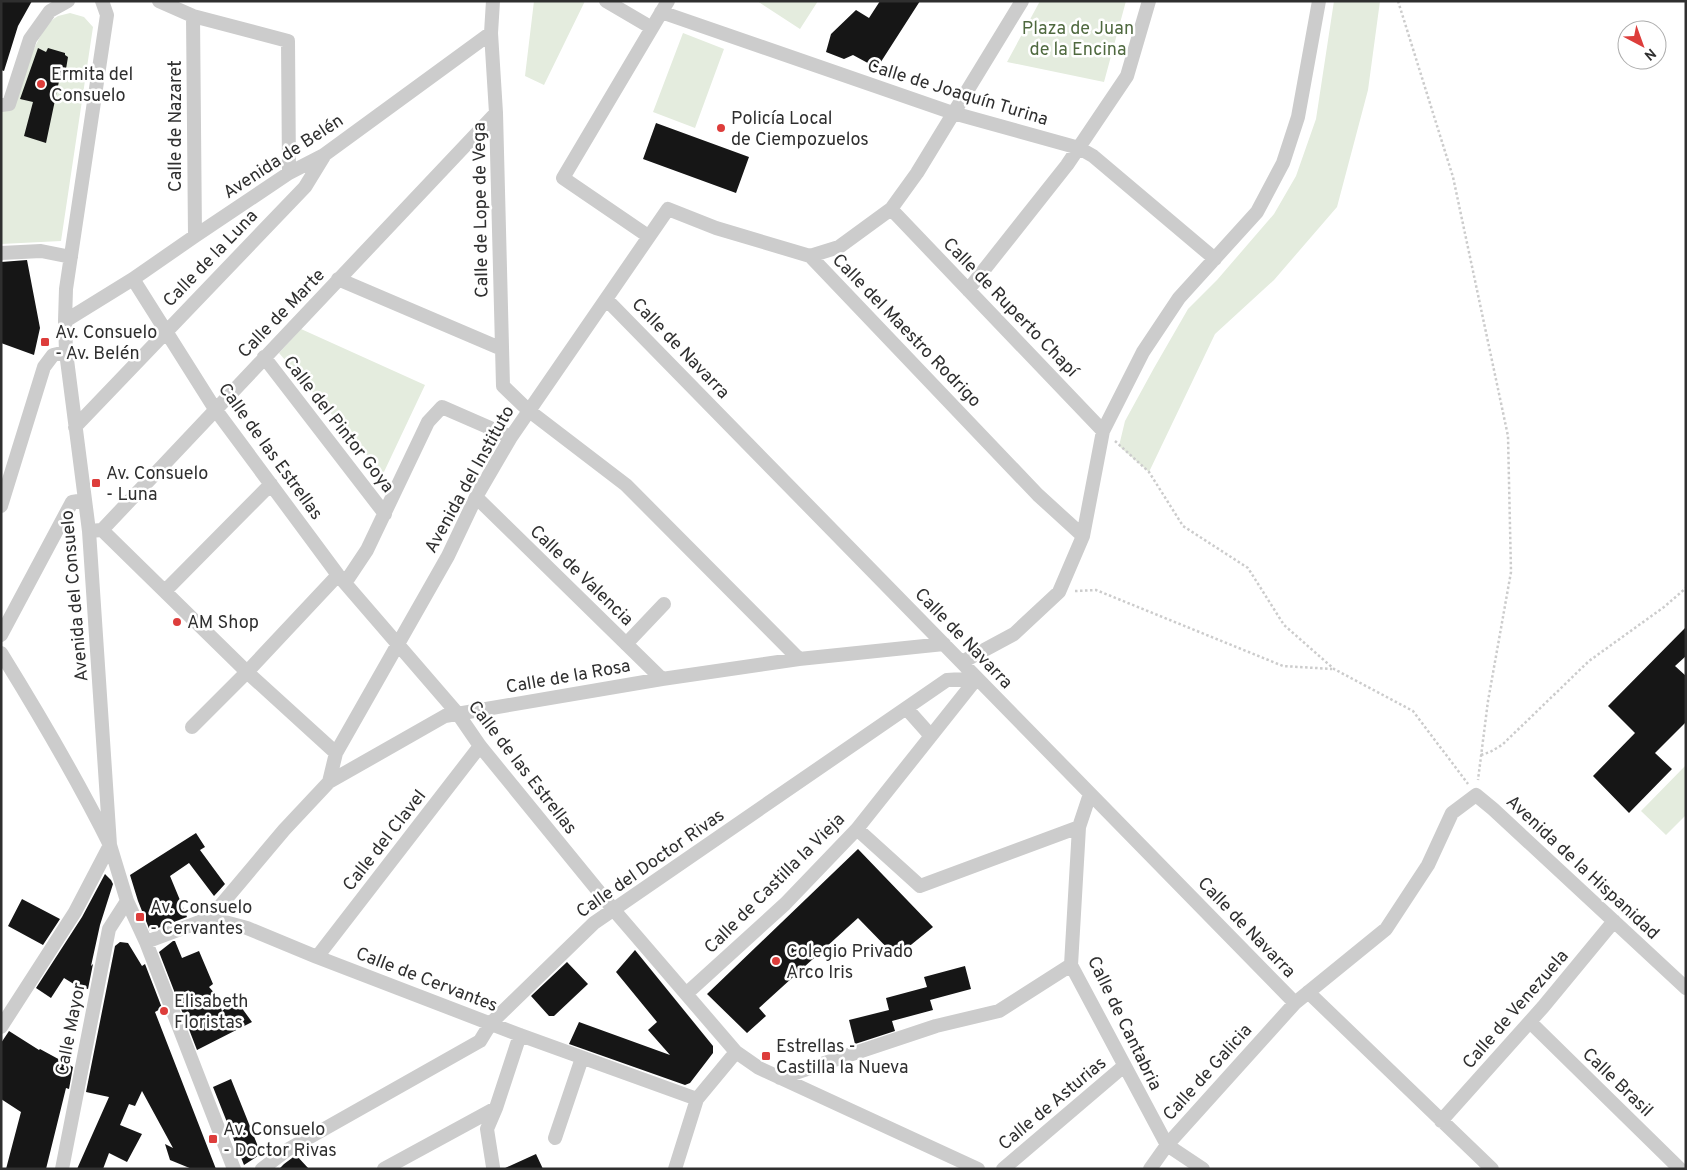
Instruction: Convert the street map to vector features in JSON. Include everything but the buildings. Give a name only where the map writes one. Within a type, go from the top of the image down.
[{"type":"street","points":[[1,105],[8,104],[30,39],[50,11],[68,1]]},
{"type":"street","name":"Avenida del Consuelo","points":[[102,1],[107,16],[66,288],[65,321],[66,352],[85,500],[95,530],[110,845],[127,901],[146,942],[234,1169]]},
{"type":"street","points":[[158,1],[193,16],[288,41],[289,173]]},
{"type":"street","points":[[491,33],[494,1]]},
{"type":"street","points":[[606,1],[652,28]]},
{"type":"street","points":[[810,256],[839,247],[891,209],[917,173],[1022,1]]},
{"type":"street","points":[[968,290],[1079,148],[1127,76],[1150,1]]},
{"type":"street","points":[[962,662],[1014,634],[1059,592],[1083,536],[1103,431],[1143,352],[1179,298],[1257,212],[1283,163],[1298,117],[1319,1]]},
{"type":"street","points":[[648,236],[563,178],[664,6]]},
{"type":"street","name":"Calle de Joaquín Turina","points":[[664,6],[953,113],[1079,148],[1093,156],[1215,259]]},
{"type":"street","name":"Calle de Nazaret","points":[[193,16],[195,236]]},
{"type":"street","name":"Calle de Lope de Vega","points":[[491,33],[496,113],[503,386],[528,410]]},
{"type":"street","name":"Avenida de Belén","points":[[65,321],[133,279],[289,173],[324,155],[491,33]]},
{"type":"street","name":"Calle de Marte","points":[[95,530],[215,409],[496,113]]},
{"type":"street","name":"Calle de la Luna","points":[[75,427],[305,187],[324,155]]},
{"type":"street","name":"Avenida del Instituto","points":[[329,782],[336,753],[448,556],[476,497],[511,437],[668,208]]},
{"type":"street","name":"Calle del Maestro Rodrigo","points":[[668,208],[716,228],[810,256],[1038,495],[1083,536]]},
{"type":"street","name":"Calle de Ruperto Chapí","points":[[891,209],[1103,431]]},
{"type":"street","points":[[1,252],[41,251],[71,258]]},
{"type":"street","name":"Calle de las Estrellas","points":[[133,279],[215,409],[341,579],[458,714],[480,746],[613,909],[736,1052],[759,1068],[978,1169]]},
{"type":"street","points":[[338,280],[502,348]]},
{"type":"street","name":"Calle de Navarra","points":[[606,299],[1295,1003]]},
{"type":"street","points":[[1,506],[4,488],[44,367],[54,355],[66,352]]},
{"type":"street","name":"Calle del Pintor Goya","points":[[264,357],[385,514]]},
{"type":"street","name":"Calle del Pintor Goya","points":[[192,727],[341,579],[367,550],[428,422],[442,407],[511,437]]},
{"type":"street","points":[[528,410],[626,485],[799,659]]},
{"type":"street","points":[[165,591],[271,484]]},
{"type":"street","name":"Calle de Valencia","points":[[476,497],[662,679]]},
{"type":"street","points":[[1,635],[72,502],[85,500]]},
{"type":"street","points":[[95,530],[165,591],[247,672],[336,753]]},
{"type":"street","points":[[626,644],[664,604]]},
{"type":"street","name":"Calle de la Rosa","points":[[329,782],[445,716],[662,679],[799,659],[944,644]]},
{"type":"street","points":[[1,653],[49,730],[110,845],[75,912],[1,1027]]},
{"type":"street","name":"Calle del Doctor Rivas","points":[[262,1169],[287,1150],[480,1041],[491,1023],[594,923],[613,909],[947,680],[977,678]]},
{"type":"street","name":"Calle de Castilla la Vieja","points":[[686,994],[785,904],[857,830],[977,678]]},
{"type":"street","points":[[906,709],[931,736]]},
{"type":"street","name":"Calle del Clavel","points":[[317,957],[480,746]]},
{"type":"street","points":[[146,942],[210,918],[278,838],[329,782]]},
{"type":"street","name":"Calle de Cantabria","points":[[1090,794],[1079,827],[1071,965],[1167,1145]]},
{"type":"street","name":"Avenida de la Hispanidad","points":[[1476,796],[1686,988]]},
{"type":"street","name":"Calle de Galicia","points":[[1150,1169],[1167,1145],[1295,1003],[1386,930],[1428,865],[1452,813],[1476,796]]},
{"type":"street","points":[[857,830],[920,886],[1079,827]]},
{"type":"street","name":"Calle Mayor","points":[[62,1169],[108,929],[127,901]]},
{"type":"street","name":"Calle de Cervantes","points":[[210,918],[247,928],[520,1035],[697,1099]]},
{"type":"street","name":"Calle de Venezuela","points":[[1442,1120],[1530,1022],[1614,921]]},
{"type":"street","points":[[780,1078],[936,1026],[999,1011],[1071,965]]},
{"type":"street","points":[[1308,992],[1492,1169]]},
{"type":"street","name":"Calle Brasil","points":[[1530,1022],[1680,1169]]},
{"type":"street","points":[[493,1167],[486,1129],[496,1108],[520,1035]]},
{"type":"street","points":[[675,1169],[697,1099],[736,1052]]},
{"type":"street","points":[[555,1138],[582,1058]]},
{"type":"street","name":"Calle de Asturias","points":[[1003,1169],[1124,1066]]},
{"type":"street","points":[[384,1169],[496,1108]]},
{"type":"street","points":[[1167,1145],[1203,1169]]},
{"type":"path","points":[[1398,1],[1453,177],[1508,436],[1511,572],[1488,701],[1476,796]]},
{"type":"path","points":[[1103,431],[1149,472],[1183,526],[1248,568],[1284,625],[1334,669],[1414,711],[1476,796]]},
{"type":"path","points":[[1481,755],[1502,745],[1589,661],[1664,607],[1686,588]]},
{"type":"path","points":[[1059,592],[1096,590],[1283,666],[1334,669]]},
{"type":"green space","points":[[534,1],[585,1],[544,85],[525,76]]},
{"type":"green space","points":[[757,1],[818,1],[800,29]]},
{"type":"green space","name":"Plaza de Juan de la Encina","points":[[1040,1],[1126,1],[1104,82],[1007,62]]},
{"type":"green space","points":[[1334,1],[1380,1],[1368,90],[1337,207],[1274,280],[1215,334],[1149,472],[1119,446],[1125,421],[1188,309],[1217,280],[1274,214],[1296,176],[1316,119]]},
{"type":"green space","points":[[70,13],[84,17],[93,27],[61,241],[1,244],[1,111],[10,111],[36,45],[50,22],[58,16]]},
{"type":"green space","points":[[683,33],[724,49],[695,128],[653,112]]},
{"type":"green space","points":[[301,329],[425,385],[383,474],[279,353]]},
{"type":"green space","points":[[1686,765],[1686,815],[1666,835],[1641,811]]},
{"type":"place","name":"Ermita del Consuelo","points":[[41,84]]},
{"type":"place","name":"Policía Local de Ciempozuelos","points":[[721,128]]},
{"type":"place","name":"Av. Consuelo - Av. Belén","points":[[45,342]]},
{"type":"place","name":"Av. Consuelo - Luna","points":[[96,483]]},
{"type":"place","name":"AM Shop","points":[[177,622]]},
{"type":"place","name":"Av. Consuelo - Cervantes","points":[[140,917]]},
{"type":"place","name":"Colegio Privado Arco Iris","points":[[776,961]]},
{"type":"place","name":"Elisabeth Floristas","points":[[164,1011]]},
{"type":"place","name":"Estrellas - Castilla la Nueva","points":[[766,1056]]},
{"type":"place","name":"Av. Consuelo - Doctor Rivas","points":[[213,1139]]}]
